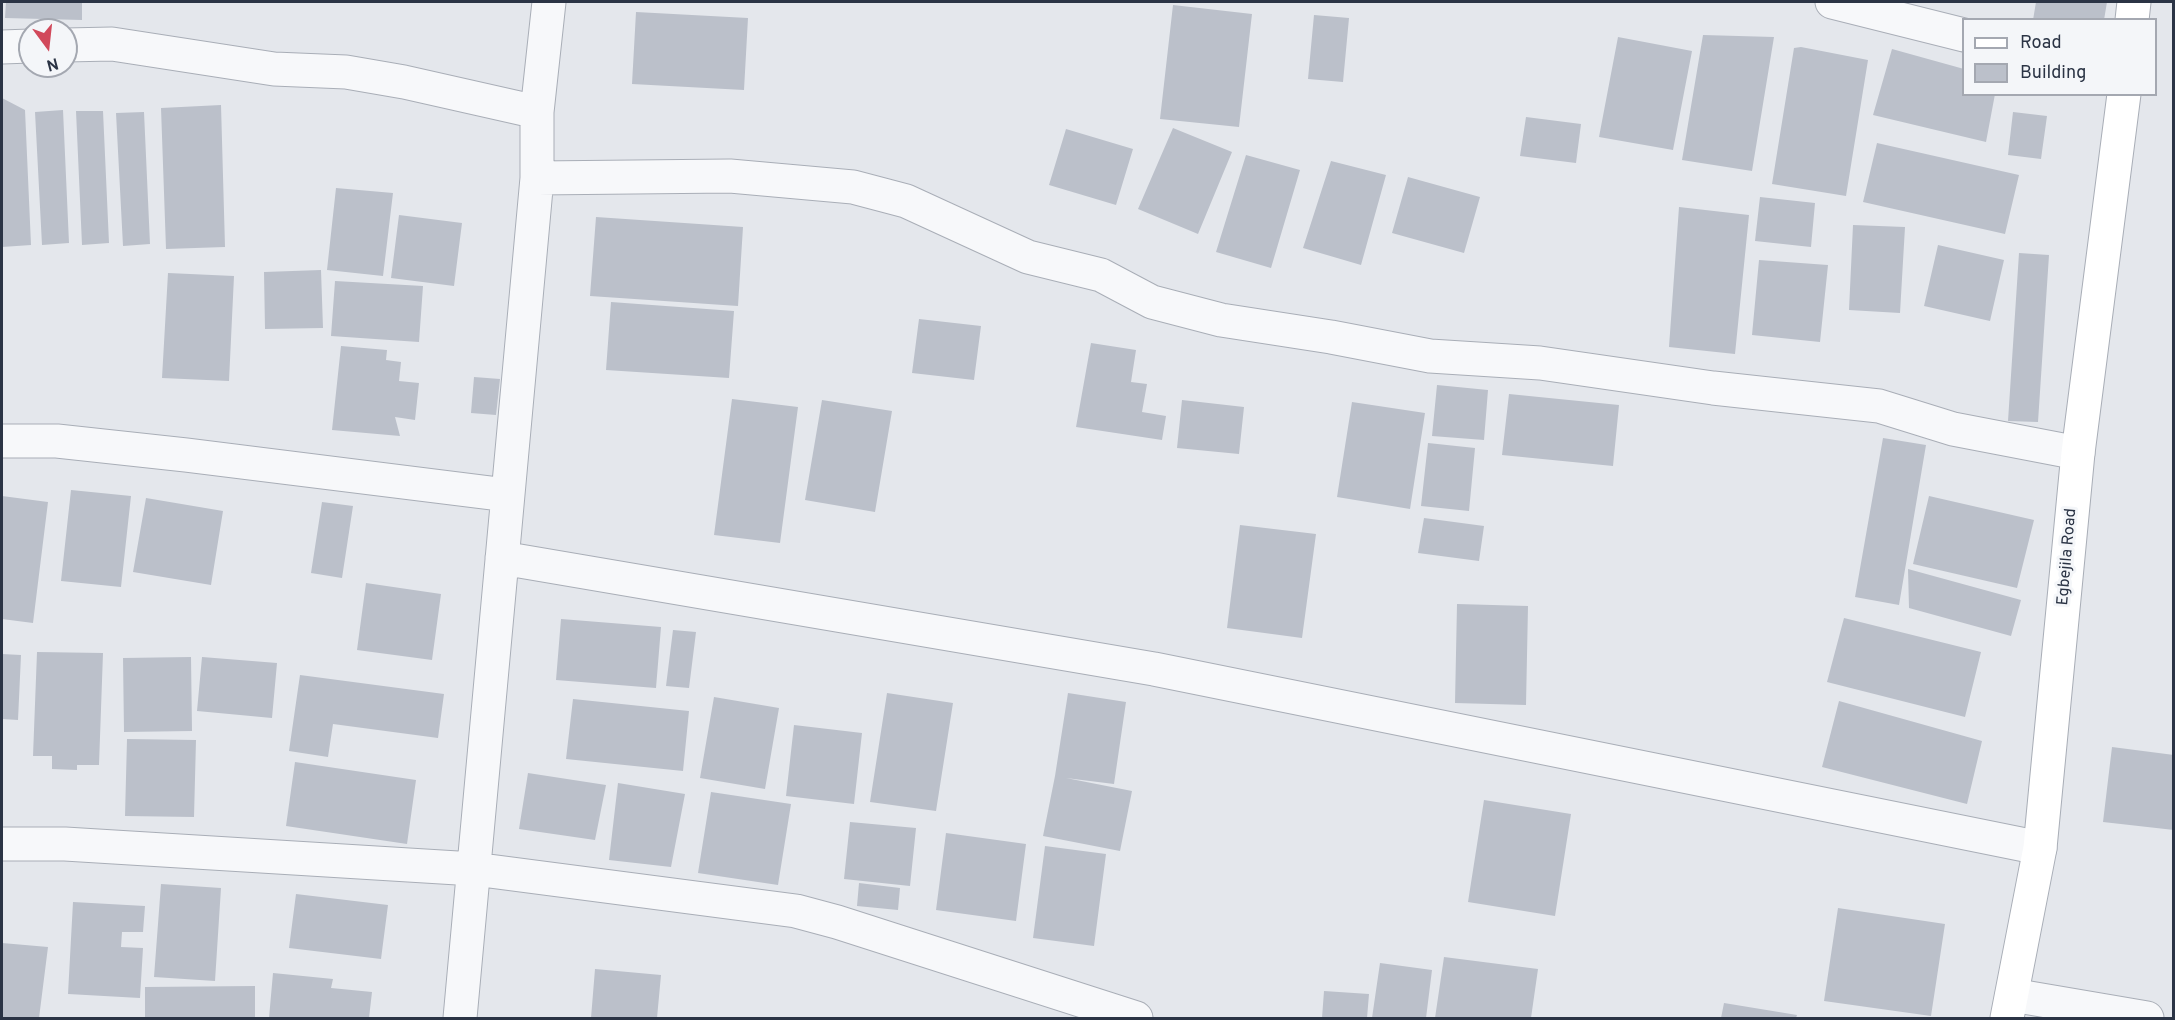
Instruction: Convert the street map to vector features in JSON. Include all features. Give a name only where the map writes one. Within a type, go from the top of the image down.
[{"type":"street","points":[[460,1018],[537,178],[537,112],[549,2]]},
{"type":"street","points":[[1832,2],[1962,34]]},
{"type":"street","points":[[2132,18],[2134,2]]},
{"type":"street","points":[[78,45],[112,44],[274,69],[346,72],[404,82],[537,112]]},
{"type":"street","points":[[2,47],[18,46]]},
{"type":"street","name":"Egbejila Road","points":[[2010,1006],[2040,848],[2078,453],[2124,96]]},
{"type":"street","points":[[537,178],[730,176],[853,187],[906,201],[1028,257],[1101,274],[1152,302],[1221,321],[1331,337],[1430,356],[1540,363],[1713,388],[1879,406],[1953,429],[2078,453]]},
{"type":"street","points":[[2,441],[57,441],[507,495]]},
{"type":"street","points":[[502,558],[1154,669],[2040,848]]},
{"type":"street","points":[[2,844],[65,844],[474,868],[796,911],[837,922],[1136,1018]]},
{"type":"street","points":[[2010,1006],[2147,1018]]},
{"type":"building","points":[[6,2],[82,2],[82,20],[78,18],[5,18]]},
{"type":"building","points":[[2036,2],[2107,2],[2104,18],[2033,18]]},
{"type":"building","points":[[1173,5],[1252,14],[1239,127],[1160,119]]},
{"type":"building","points":[[636,12],[748,18],[744,90],[632,84]]},
{"type":"building","points":[[1314,15],[1349,18],[1343,82],[1308,79]]},
{"type":"building","points":[[1703,35],[1774,37],[1752,171],[1682,160]]},
{"type":"building","points":[[1618,37],[1692,51],[1673,150],[1599,137]]},
{"type":"building","points":[[1801,47],[1868,60],[1846,196],[1772,184],[1794,48]]},
{"type":"building","points":[[1892,49],[1962,68],[1962,96],[1995,96],[1986,142],[1873,115]]},
{"type":"building","points":[[2,98],[25,110],[31,245],[2,247]]},
{"type":"building","points":[[221,105],[225,247],[166,249],[161,108]]},
{"type":"building","points":[[63,110],[69,243],[42,245],[35,112]]},
{"type":"building","points":[[76,111],[103,111],[109,243],[82,245]]},
{"type":"building","points":[[144,112],[150,244],[123,246],[116,113]]},
{"type":"building","points":[[2013,112],[2047,116],[2041,159],[2008,155]]},
{"type":"building","points":[[1526,117],[1581,124],[1576,163],[1520,156]]},
{"type":"building","points":[[1173,128],[1232,152],[1198,234],[1138,209]]},
{"type":"building","points":[[1066,129],[1133,149],[1116,205],[1049,185]]},
{"type":"building","points":[[1877,143],[2019,175],[2005,234],[1863,202]]},
{"type":"building","points":[[1246,155],[1300,170],[1271,268],[1216,252]]},
{"type":"building","points":[[1331,161],[1386,175],[1361,265],[1303,248]]},
{"type":"building","points":[[1408,177],[1480,197],[1464,253],[1392,233]]},
{"type":"building","points":[[336,188],[393,193],[383,276],[327,270]]},
{"type":"building","points":[[1760,197],[1815,203],[1811,247],[1755,241]]},
{"type":"building","points":[[1679,207],[1749,215],[1735,354],[1669,347]]},
{"type":"building","points":[[399,215],[462,223],[454,286],[391,278]]},
{"type":"building","points":[[596,217],[743,227],[738,306],[590,296]]},
{"type":"building","points":[[1853,225],[1905,227],[1900,313],[1849,310]]},
{"type":"building","points":[[1938,245],[2004,260],[1990,321],[1924,306]]},
{"type":"building","points":[[2019,253],[2049,255],[2038,422],[2008,421]]},
{"type":"building","points":[[1759,260],[1828,265],[1820,342],[1752,335]]},
{"type":"building","points":[[321,270],[323,328],[265,329],[264,272]]},
{"type":"building","points":[[168,273],[234,276],[229,381],[162,378]]},
{"type":"building","points":[[335,281],[423,286],[419,342],[331,336]]},
{"type":"building","points":[[611,302],[734,311],[729,378],[606,370]]},
{"type":"building","points":[[919,319],[981,326],[974,380],[912,373]]},
{"type":"building","points":[[1091,343],[1136,350],[1131,382],[1147,384],[1142,412],[1166,416],[1162,440],[1076,427]]},
{"type":"building","points":[[341,346],[387,350],[386,360],[401,362],[399,381],[419,383],[415,420],[395,417],[400,436],[332,430]]},
{"type":"building","points":[[474,377],[500,379],[496,415],[471,413]]},
{"type":"building","points":[[1437,385],[1488,390],[1484,440],[1432,436]]},
{"type":"building","points":[[1509,394],[1619,405],[1613,466],[1502,455]]},
{"type":"building","points":[[732,399],[798,407],[780,543],[714,535]]},
{"type":"building","points":[[822,400],[892,411],[875,512],[805,500]]},
{"type":"building","points":[[1182,400],[1244,407],[1239,454],[1177,448]]},
{"type":"building","points":[[1352,402],[1425,413],[1410,509],[1337,497]]},
{"type":"building","points":[[1883,438],[1926,445],[1899,605],[1855,597]]},
{"type":"building","points":[[1428,443],[1475,448],[1469,511],[1421,506]]},
{"type":"building","points":[[71,490],[131,496],[121,587],[61,581]]},
{"type":"building","points":[[2,496],[48,502],[33,623],[2,619]]},
{"type":"building","points":[[1929,496],[2034,520],[2017,588],[1913,564]]},
{"type":"building","points":[[146,498],[223,511],[211,585],[133,572]]},
{"type":"building","points":[[322,502],[353,506],[342,578],[311,573]]},
{"type":"building","points":[[1424,518],[1484,526],[1479,561],[1418,553]]},
{"type":"building","points":[[1240,525],[1316,534],[1302,638],[1227,628]]},
{"type":"building","points":[[1908,569],[2021,600],[2011,636],[1909,608]]},
{"type":"building","points":[[366,583],[441,594],[432,660],[357,650]]},
{"type":"building","points":[[1457,604],[1528,606],[1526,705],[1455,703]]},
{"type":"building","points":[[1844,618],[1981,652],[1965,717],[1827,682]]},
{"type":"building","points":[[561,619],[661,627],[656,688],[556,680]]},
{"type":"building","points":[[673,630],[696,632],[689,688],[666,686]]},
{"type":"building","points":[[37,652],[103,653],[99,765],[77,765],[77,770],[52,769],[52,756],[33,756]]},
{"type":"building","points":[[2,654],[21,655],[18,720],[2,719]]},
{"type":"building","points":[[191,657],[192,731],[124,732],[123,658]]},
{"type":"building","points":[[202,657],[277,663],[272,718],[197,711]]},
{"type":"building","points":[[300,675],[444,694],[438,738],[333,724],[328,757],[289,751]]},
{"type":"building","points":[[887,693],[953,703],[936,811],[870,802]]},
{"type":"building","points":[[1068,693],[1126,702],[1114,784],[1066,778],[1132,791],[1120,851],[1043,836]]},
{"type":"building","points":[[714,697],[779,708],[765,789],[700,778]]},
{"type":"building","points":[[573,699],[689,711],[683,771],[566,759]]},
{"type":"building","points":[[1839,701],[1982,741],[1967,804],[1822,767]]},
{"type":"building","points":[[794,725],[862,733],[854,804],[786,796]]},
{"type":"building","points":[[127,739],[196,740],[194,817],[125,816]]},
{"type":"building","points":[[2112,747],[2174,755],[2174,830],[2103,822]]},
{"type":"building","points":[[295,762],[416,780],[407,844],[286,826]]},
{"type":"building","points":[[528,773],[606,785],[595,840],[519,829]]},
{"type":"building","points":[[618,783],[685,794],[671,867],[609,860]]},
{"type":"building","points":[[711,792],[791,804],[778,885],[698,873]]},
{"type":"building","points":[[1484,800],[1571,814],[1555,916],[1468,902]]},
{"type":"building","points":[[850,822],[916,828],[910,886],[844,879]]},
{"type":"building","points":[[946,833],[1026,844],[1016,921],[936,910]]},
{"type":"building","points":[[1045,846],[1106,854],[1094,946],[1033,938]]},
{"type":"building","points":[[859,883],[900,888],[898,910],[857,906]]},
{"type":"building","points":[[161,884],[221,888],[215,981],[154,977]]},
{"type":"building","points":[[296,894],[388,905],[381,959],[289,948]]},
{"type":"building","points":[[73,902],[145,906],[143,932],[122,932],[121,947],[143,948],[140,998],[68,994]]},
{"type":"building","points":[[1838,908],[1945,924],[1931,1016],[1824,1001]]},
{"type":"building","points":[[2,943],[48,947],[39,1018],[2,1018]]},
{"type":"building","points":[[1444,957],[1538,969],[1531,1018],[1435,1018]]},
{"type":"building","points":[[1380,963],[1432,970],[1426,1018],[1372,1018]]},
{"type":"building","points":[[595,969],[661,975],[657,1018],[591,1018]]},
{"type":"building","points":[[273,973],[333,979],[331,988],[372,992],[369,1018],[269,1018]]},
{"type":"building","points":[[255,986],[255,1018],[145,1018],[145,987]]},
{"type":"building","points":[[1324,991],[1369,994],[1367,1018],[1322,1018]]},
{"type":"building","points":[[1724,1003],[1797,1015],[1796,1018],[1721,1018]]}]
